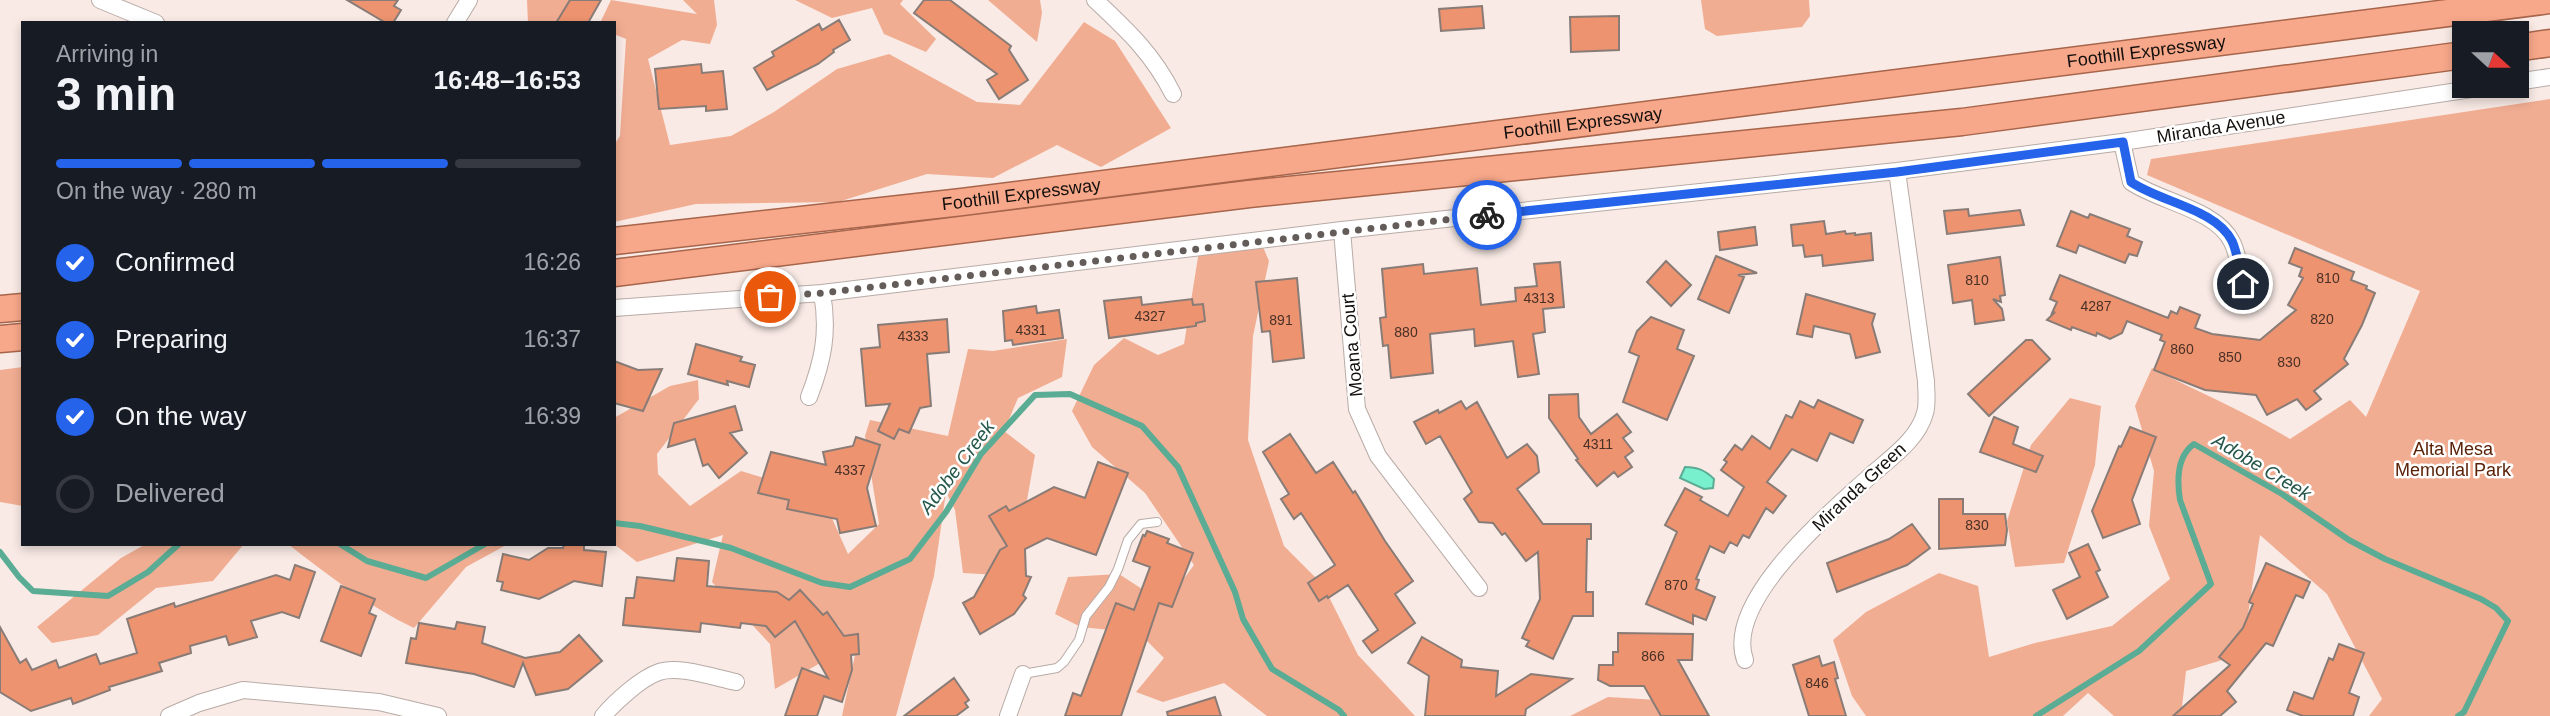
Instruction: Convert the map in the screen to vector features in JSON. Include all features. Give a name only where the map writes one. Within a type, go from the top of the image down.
[{"type":"highway","name":"Foothill Expressway","points":[[616,241],[962,202],[2550,0]]},
{"type":"highway","points":[[2529,46],[2550,43]]},
{"type":"highway","name":"Foothill Expressway","points":[[616,273],[1250,194],[1962,122],[2452,57]]},
{"type":"highway","points":[[0,309],[21,307]]},
{"type":"highway","points":[[0,340],[21,337]]},
{"type":"street","points":[[100,0],[151,21]]},
{"type":"street","points":[[456,21],[469,0]]},
{"type":"street","points":[[1095,0],[1140,43],[1160,69],[1173,94]]},
{"type":"street","points":[[2529,80],[2550,77]]},
{"type":"street","name":"Miranda Avenue","points":[[616,308],[822,293],[1342,230],[1897,172],[2123,142],[2452,92]]},
{"type":"street","points":[[2123,142],[2131,182],[2145,192],[2210,218],[2231,240],[2243,284]]},
{"type":"street","name":"Miranda Green","points":[[1745,660],[1741,648],[1748,620],[1761,588],[1813,528],[1909,441],[1925,413],[1926,381],[1897,172]]},
{"type":"street","name":"Moana Court","points":[[1342,230],[1357,409],[1378,456],[1479,588]]},
{"type":"street","points":[[809,397],[822,365],[826,316],[822,293]]},
{"type":"street","points":[[603,716],[618,699],[660,671],[687,672],[736,682]]},
{"type":"street","points":[[1008,716],[1023,674]]},
{"type":"street","points":[[169,716],[198,703],[243,690],[438,716]]},
{"type":"lane","points":[[1023,674],[1057,668],[1064,662],[1079,640],[1086,617],[1114,578],[1128,540],[1141,524],[1157,522]]},
{"type":"green space","points":[[527,0],[573,0],[573,21],[528,21]]},
{"type":"green space","points":[[611,0],[697,14],[683,0],[714,0],[717,25],[710,44],[682,40],[648,59],[670,145],[731,136],[774,112],[837,69],[889,54],[977,102],[1020,105],[1084,22],[1115,41],[1171,128],[1101,167],[1057,145],[993,178],[927,174],[838,202],[696,204],[616,222],[616,142],[620,136],[626,39],[616,35],[616,21],[601,21]]},
{"type":"green space","points":[[795,0],[903,0],[900,4],[936,39],[926,52],[884,34],[872,8],[832,18]]},
{"type":"green space","points":[[988,0],[1040,0],[1042,13],[1037,42]]},
{"type":"green space","points":[[1701,0],[1809,0],[1810,16],[1802,27],[1717,36],[1705,29]]},
{"type":"green space","name":"Alta Mesa Memorial Park","points":[[2550,99],[2550,716],[2369,716],[2382,699],[2327,594],[2260,535],[2242,654],[2186,671],[2181,716],[2114,716],[2088,693],[2063,716],[1866,716],[1852,696],[1833,640],[1866,612],[1939,573],[1978,586],[1989,657],[2035,643],[2112,626],[2170,579],[2149,526],[2154,471],[2135,406],[2152,368],[2290,439],[2350,400],[2366,417],[2420,291],[2147,175],[2151,159]]},
{"type":"green space","points":[[1260,240],[1269,261],[1253,336],[1248,440],[1284,546],[1323,585],[1358,655],[1415,716],[1267,716],[1224,683],[1163,702],[1136,692],[1164,658],[1139,633],[1081,627],[1055,614],[1068,577],[1119,574],[1165,604],[1194,565],[1145,493],[1092,447],[1072,411],[1094,365],[1124,338],[1158,355],[1184,344],[1200,245]]},
{"type":"green space","points":[[1067,339],[1062,377],[1018,398],[1004,431],[1035,455],[1027,500],[998,575],[963,573],[955,510],[946,492],[934,576],[896,716],[842,716],[855,655],[838,625],[822,662],[775,689],[770,644],[712,582],[723,535],[637,562],[616,546],[616,417],[670,386],[698,380],[699,399],[657,454],[658,474],[690,506],[741,471],[822,496],[848,554],[879,524],[865,436],[870,420],[948,436],[968,349],[993,351]]},
{"type":"green space","points":[[21,367],[21,506],[0,502],[0,370]]},
{"type":"green space","points":[[2070,398],[2101,406],[2095,465],[2064,563],[2015,567],[2007,521],[2031,445]]},
{"type":"green space","points":[[142,546],[242,546],[213,581],[156,588],[98,635],[52,643],[37,627],[121,558]]},
{"type":"green space","points":[[291,546],[504,546],[466,567],[414,628],[334,579]]},
{"type":"green space","points":[[1608,697],[1658,700],[1664,716],[1570,716]]},
{"type":"shaded area","points":[[1685,467],[1697,468],[1707,473],[1714,479],[1713,488],[1704,489],[1680,478]]},
{"type":"building","points":[[347,0],[398,0],[394,6],[401,10],[394,21],[383,21]]},
{"type":"building","points":[[570,0],[601,0],[589,21],[557,21]]},
{"type":"building","points":[[924,0],[950,0],[1011,46],[1009,50],[1028,80],[999,99],[987,80],[997,74],[914,13]]},
{"type":"building","points":[[1482,6],[1484,28],[1441,31],[1439,9]]},
{"type":"building","points":[[1619,16],[1619,50],[1571,52],[1570,17]]},
{"type":"building","points":[[839,20],[850,40],[833,50],[834,52],[818,64],[767,90],[754,68],[774,56],[772,52],[819,24],[822,30]]},
{"type":"building","points":[[701,64],[702,73],[723,71],[727,109],[706,111],[706,106],[659,109],[655,69]]},
{"type":"building","points":[[1968,209],[1969,216],[2020,210],[2024,225],[1947,234],[1944,211]]},
{"type":"building","points":[[2071,211],[2088,218],[2090,214],[2130,229],[2127,236],[2142,242],[2137,256],[2129,254],[2125,263],[2079,245],[2076,253],[2057,246]]},
{"type":"building","points":[[1824,221],[1826,234],[1845,231],[1846,234],[1855,235],[1871,233],[1873,260],[1823,266],[1822,255],[1805,257],[1803,245],[1793,246],[1791,225]]},
{"type":"building","points":[[1755,227],[1757,245],[1720,250],[1718,232]]},
{"type":"building","points":[[2295,248],[2354,272],[2351,280],[2367,286],[2366,289],[2375,293],[2344,359],[2348,364],[2314,391],[2321,399],[2306,410],[2297,399],[2267,415],[2256,395],[2205,390],[2154,370],[2165,342],[2160,340],[2162,335],[2127,321],[2122,333],[2110,339],[2072,327],[2071,330],[2047,320],[2055,312],[2052,313],[2057,302],[2050,299],[2060,275],[2168,318],[2171,311],[2177,314],[2180,307],[2200,315],[2195,328],[2212,334],[2260,340],[2296,310],[2288,305],[2303,278],[2299,276],[2302,268],[2289,263]]},
{"type":"building","points":[[1716,256],[1757,273],[1738,275],[1744,277],[1729,313],[1698,299]]},
{"type":"building","points":[[2000,257],[2005,295],[2000,296],[2001,302],[1993,299],[2002,309],[2004,320],[1975,324],[1972,300],[1953,303],[1948,265]]},
{"type":"building","points":[[1666,261],[1691,285],[1671,306],[1647,282]]},
{"type":"building","points":[[1560,262],[1564,307],[1543,309],[1545,332],[1533,334],[1539,374],[1518,377],[1513,341],[1475,346],[1474,329],[1430,334],[1433,373],[1391,378],[1388,345],[1383,346],[1380,318],[1386,317],[1382,269],[1423,264],[1424,274],[1477,268],[1481,305],[1516,301],[1515,288],[1537,286],[1534,264]]},
{"type":"building","points":[[1297,278],[1304,358],[1273,362],[1270,331],[1262,332],[1256,282]]},
{"type":"building","points":[[1806,294],[1875,314],[1872,324],[1880,352],[1856,358],[1850,334],[1814,326],[1812,337],[1797,334]]},
{"type":"building","points":[[1141,297],[1142,305],[1192,299],[1193,305],[1203,304],[1205,321],[1196,323],[1196,326],[1109,338],[1104,301]]},
{"type":"building","points":[[1036,306],[1037,313],[1059,310],[1063,338],[1013,345],[1012,340],[1005,341],[1003,311]]},
{"type":"building","points":[[1651,317],[1684,330],[1677,349],[1694,356],[1667,420],[1623,402],[1639,356],[1629,352],[1637,331]]},
{"type":"building","points":[[947,319],[949,352],[927,354],[931,406],[920,408],[909,433],[899,429],[894,439],[878,431],[890,404],[866,406],[861,349],[880,347],[878,325]]},
{"type":"building","points":[[2026,340],[2032,340],[2050,359],[1989,416],[1968,394]]},
{"type":"building","points":[[696,344],[742,357],[740,361],[755,365],[749,387],[727,381],[728,385],[688,374]]},
{"type":"building","points":[[616,362],[638,370],[662,369],[643,411],[616,404]]},
{"type":"building","points":[[1578,394],[1579,417],[1591,434],[1617,414],[1631,432],[1623,438],[1633,451],[1625,457],[1632,467],[1618,477],[1614,472],[1597,486],[1576,460],[1578,459],[1549,418],[1549,395]]},
{"type":"building","points":[[1818,400],[1863,420],[1853,443],[1830,433],[1817,461],[1792,449],[1767,482],[1786,496],[1773,513],[1766,508],[1749,538],[1743,535],[1737,546],[1730,542],[1724,553],[1710,546],[1696,579],[1699,580],[1696,589],[1715,597],[1706,620],[1693,615],[1693,624],[1646,604],[1677,532],[1665,525],[1685,488],[1728,516],[1744,487],[1721,470],[1727,462],[1724,460],[1735,445],[1742,450],[1752,436],[1770,449],[1786,415],[1792,418],[1800,401],[1814,408]]},
{"type":"building","points":[[1461,401],[1466,409],[1477,402],[1507,458],[1527,444],[1537,456],[1539,472],[1517,489],[1543,524],[1591,524],[1591,539],[1587,539],[1586,592],[1593,592],[1593,616],[1573,616],[1553,659],[1526,646],[1529,641],[1522,638],[1540,599],[1538,552],[1526,561],[1505,533],[1502,535],[1493,523],[1479,522],[1464,499],[1472,492],[1440,436],[1426,444],[1414,422]]},
{"type":"building","points":[[735,406],[742,430],[730,433],[747,453],[719,478],[708,464],[703,466],[695,439],[668,447],[674,423]]},
{"type":"building","points":[[1994,417],[2018,427],[2013,444],[2043,456],[2036,472],[1980,452]]},
{"type":"building","points":[[2130,427],[2156,437],[2132,500],[2140,524],[2103,538],[2092,511],[2119,446],[2121,447]]},
{"type":"building","points":[[1290,434],[1316,473],[1333,462],[1413,581],[1395,594],[1415,623],[1372,653],[1363,641],[1378,630],[1348,585],[1319,601],[1308,583],[1335,565],[1301,513],[1294,519],[1281,499],[1289,494],[1263,452]]},
{"type":"building","points":[[856,437],[880,445],[867,488],[876,526],[840,533],[837,519],[787,509],[789,500],[758,493],[771,452],[826,465],[823,452],[853,446]]},
{"type":"building","points":[[1098,462],[1128,473],[1096,555],[1047,538],[1025,549],[1026,576],[1031,577],[1023,595],[1026,598],[1014,614],[980,634],[963,603],[974,597],[1000,550],[1007,546],[989,516],[1006,506],[1009,511],[1054,487],[1085,498]]},
{"type":"building","points":[[1939,499],[1963,499],[1963,514],[2005,514],[2005,545],[1939,549]]},
{"type":"building","points":[[1912,524],[1930,548],[1907,565],[1837,592],[1827,563],[1889,539]]},
{"type":"building","points":[[1147,531],[1169,539],[1167,543],[1193,553],[1172,607],[1159,603],[1121,716],[1065,716],[1073,693],[1081,696],[1116,603],[1134,610],[1150,567],[1133,561]]},
{"type":"building","points":[[2088,544],[2100,570],[2096,572],[2108,597],[2067,619],[2053,590],[2080,577],[2069,553]]},
{"type":"building","points":[[584,546],[584,550],[606,552],[602,586],[574,581],[539,599],[501,590],[503,582],[497,581],[503,554],[529,560],[548,548]]},
{"type":"building","points":[[677,558],[709,561],[707,586],[777,592],[789,600],[800,590],[823,615],[827,612],[844,636],[858,634],[859,654],[851,655],[852,670],[842,702],[824,696],[817,716],[785,716],[802,668],[828,678],[795,621],[775,637],[766,626],[741,623],[740,628],[701,623],[700,632],[623,625],[626,598],[634,598],[637,577],[674,581]]},
{"type":"building","points":[[2266,563],[2310,582],[2303,598],[2296,595],[2273,646],[2266,643],[2227,691],[2236,702],[2220,716],[2173,716],[2230,665],[2219,657],[2243,628],[2253,604],[2249,602]]},
{"type":"building","points":[[295,565],[315,572],[299,618],[282,612],[251,621],[257,637],[229,645],[226,636],[190,646],[191,653],[159,663],[162,671],[109,687],[110,690],[73,704],[71,698],[31,711],[0,692],[0,627],[20,663],[26,659],[32,670],[56,660],[59,668],[96,654],[100,664],[137,653],[127,619],[276,575],[290,580]]},
{"type":"building","points":[[341,586],[375,599],[369,613],[376,616],[361,656],[321,641]]},
{"type":"building","points":[[457,622],[485,627],[482,643],[525,658],[560,652],[579,635],[602,661],[568,689],[536,695],[523,663],[514,687],[474,674],[406,663],[411,638],[416,639],[419,623],[455,629]]},
{"type":"building","points":[[1618,633],[1693,634],[1692,660],[1678,660],[1709,716],[1661,716],[1644,686],[1610,686],[1598,680],[1599,665],[1613,665],[1613,652],[1618,652]]},
{"type":"building","points":[[1422,637],[1462,660],[1461,667],[1498,671],[1496,696],[1531,674],[1572,679],[1526,709],[1525,716],[1425,716],[1429,676],[1408,663]]},
{"type":"building","points":[[2339,644],[2364,653],[2349,693],[2359,697],[2353,716],[2303,716],[2287,710],[2294,692],[2313,699],[2329,658],[2333,660]]},
{"type":"building","points":[[1819,656],[1822,666],[1834,662],[1838,678],[1835,679],[1846,716],[1809,716],[1793,665]]},
{"type":"building","points":[[954,678],[969,700],[965,703],[968,707],[956,716],[904,716]]},
{"type":"building","points":[[1215,697],[1221,716],[1168,716],[1167,712]]},
{"type":"waterway","name":"Adobe Creek","points":[[616,523],[640,526],[731,548],[822,583],[850,587],[910,559],[946,512],[981,454],[1035,395],[1070,394],[1142,426],[1178,467],[1235,592],[1243,619],[1272,669],[1339,710],[1344,716]]},
{"type":"waterway","name":"Adobe Creek","points":[[2036,716],[2139,651],[2211,584],[2179,493],[2181,462],[2194,444],[2282,494],[2349,540],[2385,559],[2481,599],[2496,608],[2508,621],[2464,712],[2458,716]]},
{"type":"waterway","name":"Adobe Creek","points":[[0,552],[33,591],[108,596],[148,572],[177,546]]},
{"type":"waterway","name":"Adobe Creek","points":[[343,546],[367,561],[426,578],[482,546]]},
{"type":"way so far","points":[[770,297],[1487,215]]},
{"type":"route","points":[[1487,215],[1897,172],[2123,142],[2131,182],[2145,192],[2210,218],[2231,240],[2243,284]]}]
